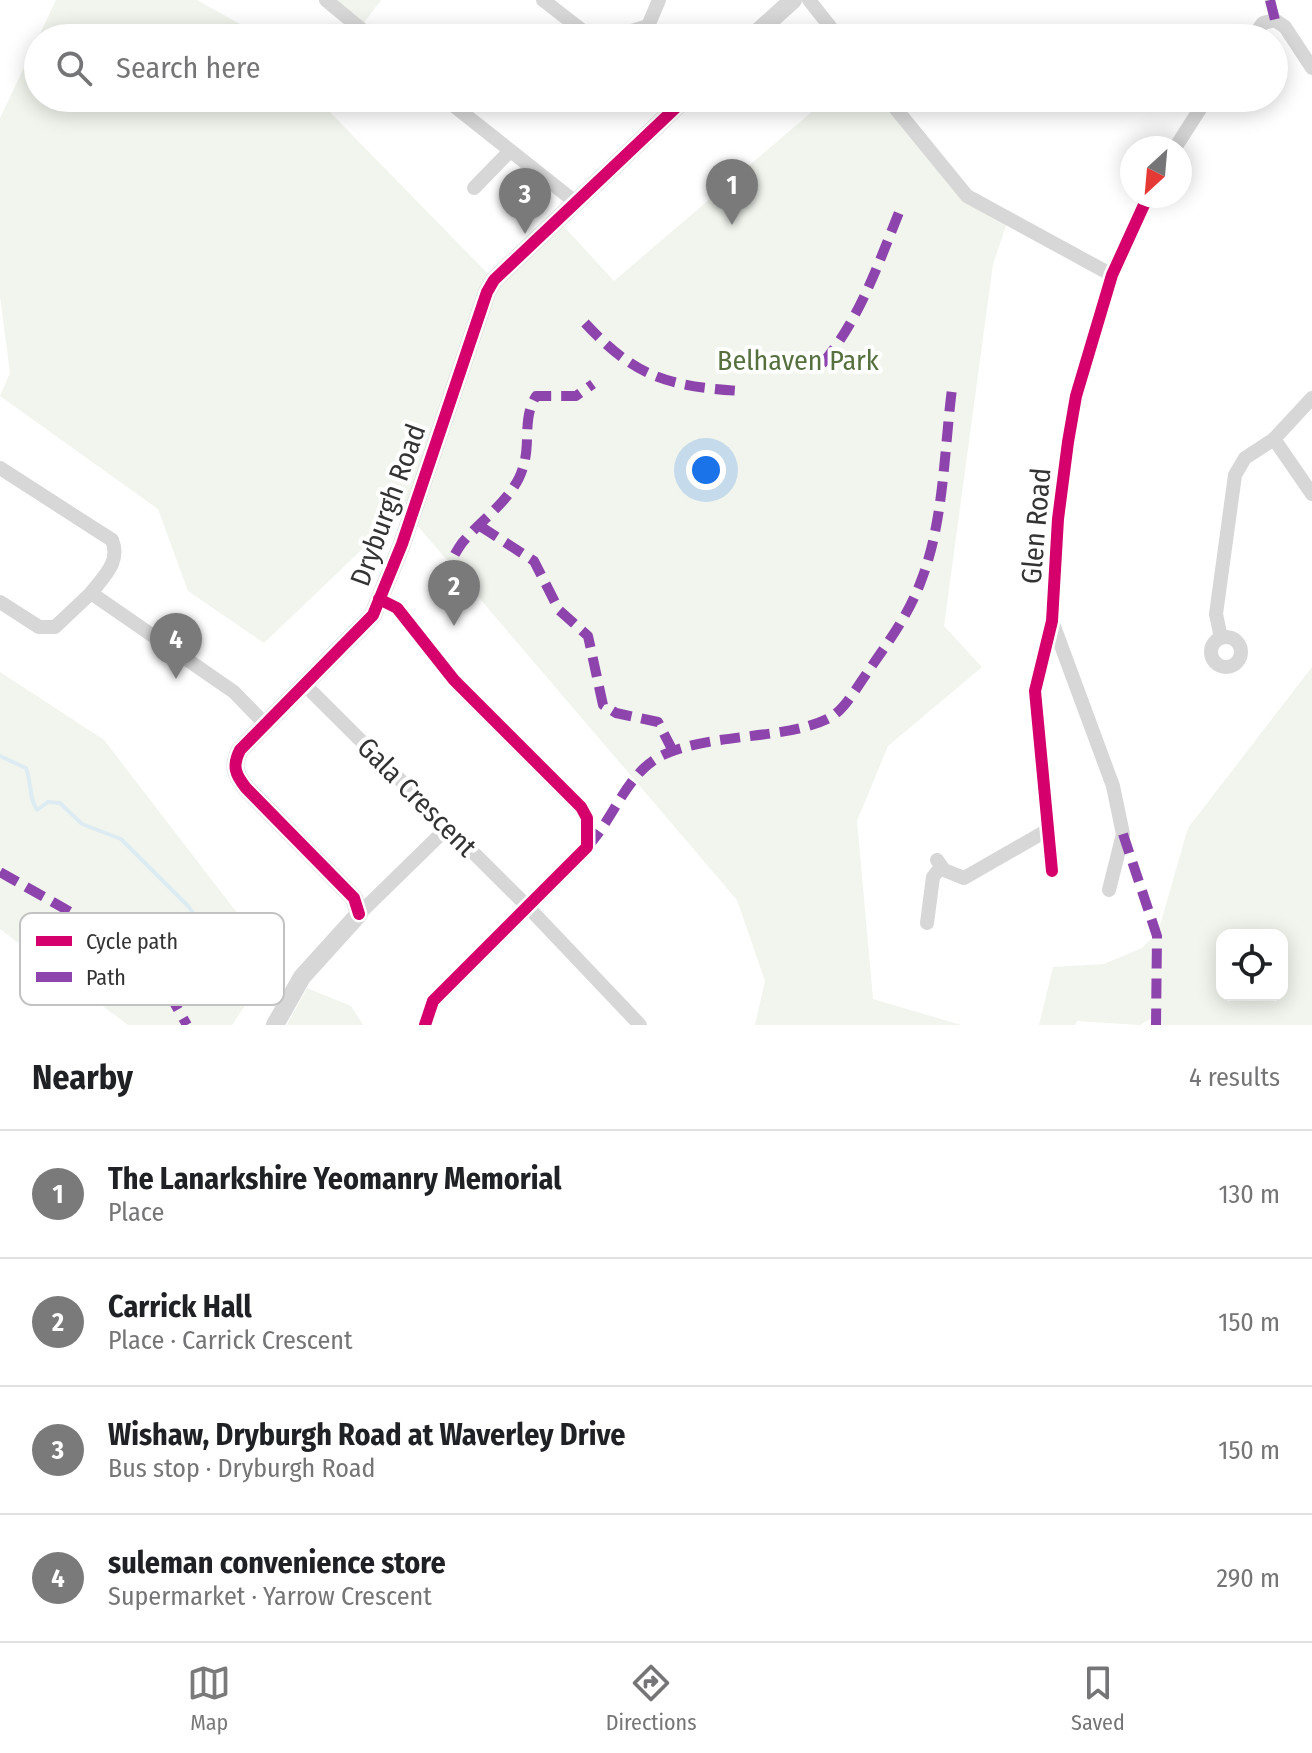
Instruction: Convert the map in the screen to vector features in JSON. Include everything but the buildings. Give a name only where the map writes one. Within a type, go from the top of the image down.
[{"type":"street","points":[[326,0],[355,24]]},
{"type":"street","points":[[543,0],[574,24]]},
{"type":"street","points":[[649,24],[659,0]]},
{"type":"street","points":[[766,24],[793,0]]},
{"type":"street","points":[[809,0],[828,24]]},
{"type":"street","points":[[1270,0],[1275,20],[1281,24]]},
{"type":"street","points":[[1262,24],[1275,20]]},
{"type":"street","points":[[1288,32],[1312,68]]},
{"type":"street","points":[[461,112],[574,201]]},
{"type":"street","name":"Dryburgh Road","points":[[359,914],[354,898],[236,775],[234,761],[240,750],[359,633],[373,615],[407,531],[487,292],[574,201],[671,112]]},
{"type":"street","points":[[898,112],[967,196],[1112,275]]},
{"type":"street","points":[[1183,136],[1198,112]]},
{"type":"street","points":[[474,188],[509,152]]},
{"type":"street","name":"Glen Road","points":[[1052,871],[1035,691],[1052,621],[1058,519],[1068,442],[1076,396],[1112,275],[1143,208]]},
{"type":"street","points":[[1221,638],[1216,614],[1235,475],[1257,447],[1274,439],[1312,398]]},
{"type":"street","points":[[1274,439],[1312,494]]},
{"type":"street","points":[[0,468],[112,540],[116,551],[113,565],[91,593],[55,627],[39,627],[0,602]]},
{"type":"street","points":[[91,593],[234,692],[266,725]]},
{"type":"street","points":[[379,599],[397,608],[454,680],[581,807],[587,818],[587,847],[433,1001],[425,1025]]},
{"type":"street","name":"Glen Road","points":[[1052,621],[1113,786],[1123,834],[1109,890]]},
{"type":"street","name":"Gala Crescent","points":[[306,686],[528,907],[640,1025]]},
{"type":"street","points":[[275,1025],[310,966],[447,828]]},
{"type":"street","points":[[927,923],[933,877],[939,863],[954,876],[974,875],[1046,831]]},
{"type":"green space","points":[[56,0],[197,0],[240,24],[45,24]]},
{"type":"green space","points":[[326,0],[381,0],[363,24],[355,24]]},
{"type":"green space","name":"Belhaven Park","points":[[24,67],[24,112],[330,112],[494,280],[557,219],[614,281],[812,112],[898,112],[954,181],[1008,220],[993,264],[944,626],[982,667],[888,746],[857,821],[873,999],[961,1025],[755,1025],[765,981],[737,900],[411,518],[398,515],[264,643],[188,591],[158,509],[0,396],[10,373],[0,296],[0,118]]},
{"type":"green space","points":[[1312,667],[1312,1025],[1155,1025],[1154,1017],[1140,1025],[1077,1021],[1075,1025],[1039,1025],[1053,967],[1104,964],[1142,948],[1158,932],[1188,828]]},
{"type":"green space","points":[[0,672],[104,740],[237,913],[20,913],[20,944],[0,929]]},
{"type":"green space","points":[[307,988],[351,1006],[363,1025],[287,1025]]},
{"type":"green space","points":[[101,1005],[245,1005],[232,1025],[128,1025]]},
{"type":"waterway","points":[[0,756],[26,768],[37,810],[48,802],[60,803],[82,824],[121,839],[193,913]]},
{"type":"marked path","points":[[1270,0],[1275,20]]},
{"type":"marked path","points":[[822,364],[858,310],[900,210]]},
{"type":"marked path","points":[[585,323],[621,356],[655,376],[693,386],[740,391]]},
{"type":"marked path","points":[[441,581],[462,543],[500,504],[519,478],[526,455],[531,406],[536,396],[576,396],[593,384]]},
{"type":"marked path","points":[[587,847],[637,775],[659,757],[700,744],[813,725],[831,717],[847,702],[911,605],[929,558],[939,511],[952,389]]},
{"type":"marked path","points":[[480,526],[534,561],[559,610],[588,636],[603,705],[616,713],[658,722],[674,753]]},
{"type":"marked path","points":[[1123,834],[1157,936],[1156,1025]]},
{"type":"marked path","points":[[0,872],[72,913]]},
{"type":"marked path","points":[[175,1005],[187,1025]]},
{"type":"cycle path","points":[[359,914],[354,898],[246,788],[236,770],[240,750],[373,615],[402,544],[487,292],[494,280],[671,112]]},
{"type":"cycle path","points":[[1052,871],[1035,691],[1052,621],[1058,519],[1068,442],[1076,396],[1112,275],[1143,208]]},
{"type":"cycle path","points":[[379,599],[397,608],[454,680],[581,807],[587,818],[587,847],[433,1001],[425,1025]]},
{"type":"place","name":"The Lanarkshire Yeomanry Memorial","points":[[732,225]]},
{"type":"place","name":"Wishaw, Dryburgh Road at Waverley Drive","points":[[525,234]]},
{"type":"place","name":"Carrick Hall","points":[[454,626]]},
{"type":"place","name":"suleman convenience store","points":[[176,679]]}]
